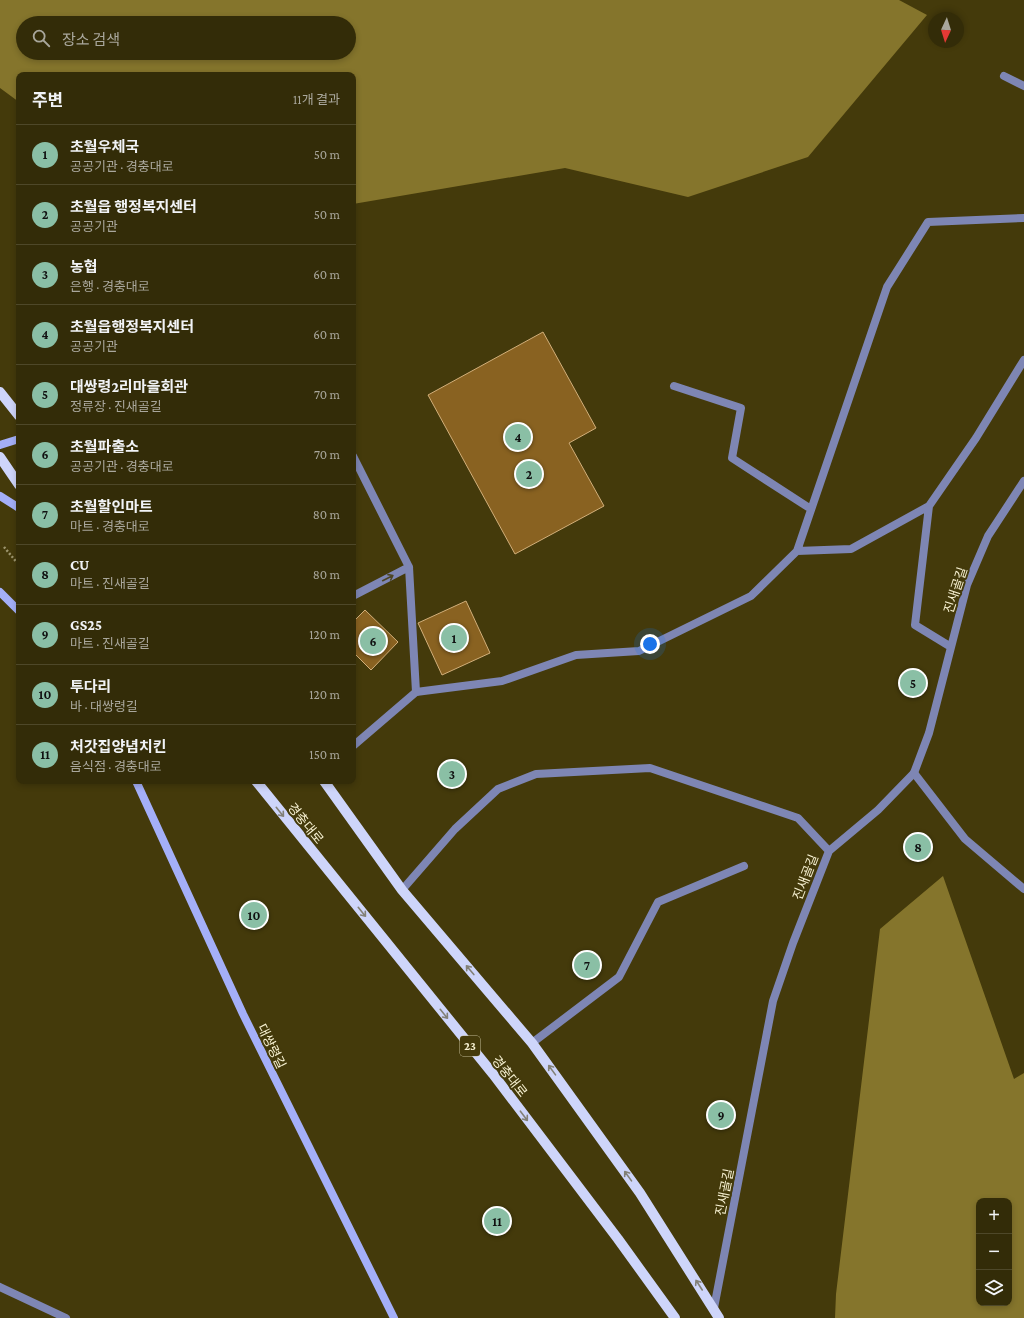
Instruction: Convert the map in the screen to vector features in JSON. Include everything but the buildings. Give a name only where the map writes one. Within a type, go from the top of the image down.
[{"type":"main road","points":[[0,392],[16,412]]},
{"type":"main road","points":[[0,456],[16,480]]},
{"type":"main road","name":"경충대로","points":[[258,784],[493,1074],[618,1239],[675,1318]]},
{"type":"main road","points":[[326,784],[402,890],[532,1043],[640,1194],[719,1318]]},
{"type":"street","points":[[1004,76],[1024,86]]},
{"type":"street","points":[[356,743],[416,692],[502,681],[576,655],[639,651],[751,596],[797,551],[887,287],[928,222],[1024,218]]},
{"type":"street","points":[[797,551],[852,549],[929,506],[976,438],[1024,360]]},
{"type":"street","points":[[674,386],[741,408],[732,458],[811,510]]},
{"type":"street","points":[[0,445],[16,439]]},
{"type":"street","points":[[356,462],[409,567],[416,692]]},
{"type":"street","name":"진새골길","points":[[714,1308],[773,1001],[793,943],[829,851],[878,810],[914,773],[929,733],[967,585],[988,536],[1024,480]]},
{"type":"street","points":[[0,496],[16,506]]},
{"type":"street","points":[[929,506],[915,625],[951,646]]},
{"type":"street","points":[[356,594],[409,567]]},
{"type":"street","points":[[0,592],[16,608]]},
{"type":"street","points":[[402,890],[455,829],[498,789],[536,774],[650,768],[798,818],[829,851]]},
{"type":"street","points":[[914,773],[965,839],[1024,889]]},
{"type":"street","name":"대쌍령길","points":[[137,784],[242,1014],[394,1318]]},
{"type":"street","points":[[532,1043],[619,977],[658,902],[744,866]]},
{"type":"street","points":[[0,1287],[66,1318]]},
{"type":"path","points":[[4,547],[16,561]]},
{"type":"shaded area","points":[[0,0],[899,0],[927,15],[808,157],[688,197],[565,168],[356,203],[356,72],[16,72],[16,100],[0,88]]},
{"type":"shaded area","points":[[943,876],[1014,1079],[1024,1073],[1024,1318],[835,1318],[836,1294],[880,929]]},
{"type":"place","name":"초월읍행정복지센터","points":[[518,437]]},
{"type":"place","name":"초월읍 행정복지센터","points":[[529,474]]},
{"type":"place","name":"초월우체국","points":[[454,638]]},
{"type":"place","name":"초월파출소","points":[[373,641]]},
{"type":"place","name":"대쌍령2리마을회관","points":[[913,683]]},
{"type":"place","name":"농협","points":[[452,774]]},
{"type":"place","name":"CU","points":[[918,847]]},
{"type":"place","name":"투다리","points":[[254,915]]},
{"type":"place","name":"초월할인마트","points":[[587,965]]},
{"type":"place","name":"GS25","points":[[721,1115]]},
{"type":"place","name":"처갓집양념치킨","points":[[497,1221]]}]
